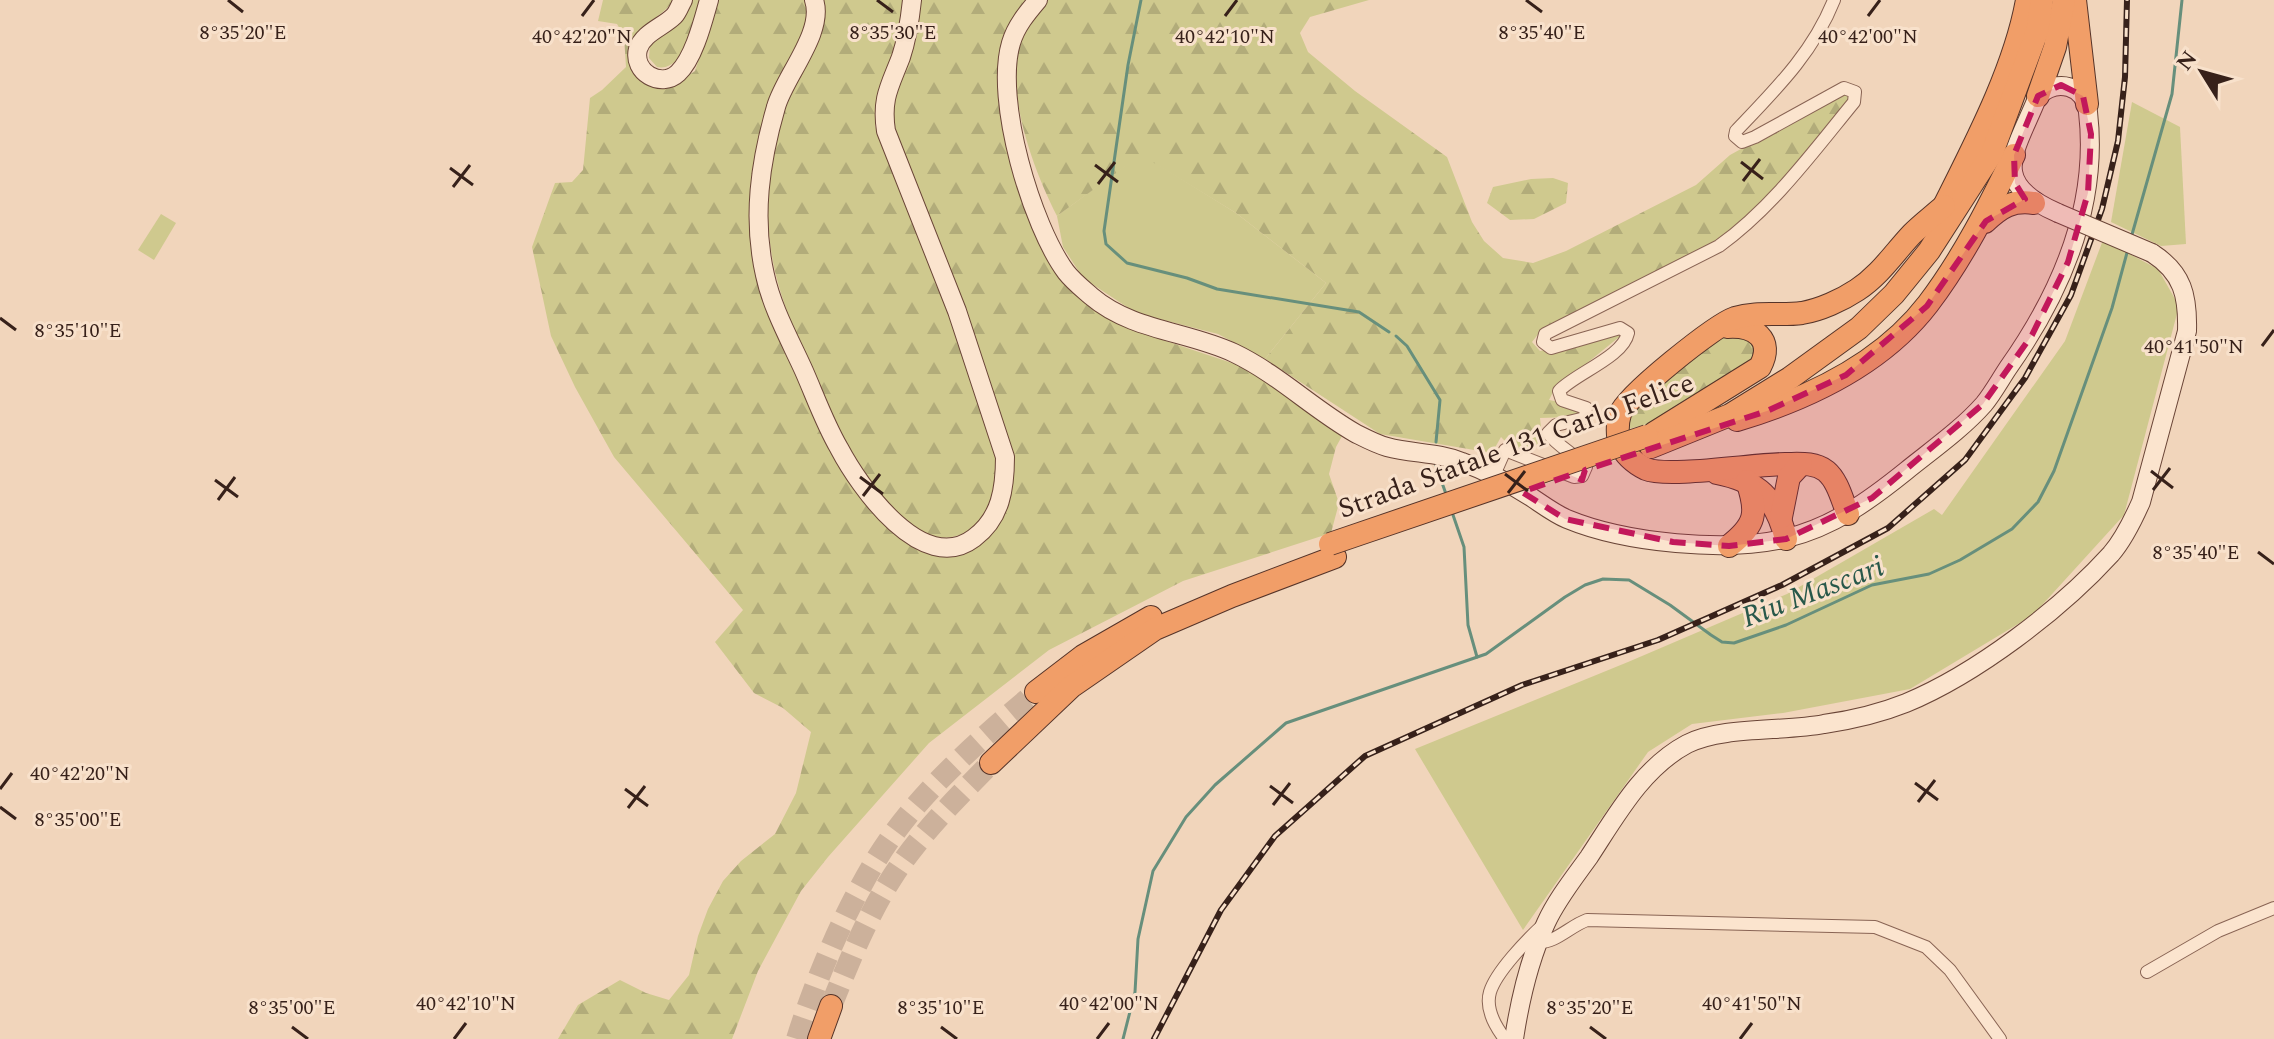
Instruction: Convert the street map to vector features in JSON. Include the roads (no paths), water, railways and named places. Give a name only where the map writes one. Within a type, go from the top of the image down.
[{"type":"highway","name":"Strada Statale 131 Carlo Felice","points":[[1653,440],[1782,369],[1883,286],[1944,206],[2021,34],[2027,0]]},
{"type":"highway","name":"Strada Statale 131 Carlo Felice","points":[[1036,692],[1083,656],[1149,617],[1730,415],[1790,378],[1859,328],[1894,294],[1929,251],[1992,153],[2037,32],[2042,0]]},
{"type":"highway","points":[[2038,96],[2055,47],[2064,0]]},
{"type":"highway","points":[[2075,0],[2087,104]]},
{"type":"highway","points":[[1653,440],[1767,411],[1846,375],[1894,339],[1927,306],[1973,235],[2014,155]]},
{"type":"highway","points":[[1973,235],[2004,205],[2019,201],[2034,203]]},
{"type":"highway","points":[[1848,514],[1836,484],[1827,472],[1817,466],[1753,464],[1674,472],[1648,469],[1629,457],[1620,444],[1620,413],[1635,393],[1718,327],[1749,315],[1803,313],[1846,296],[1878,274],[1913,233],[1944,206]]},
{"type":"highway","points":[[1653,440],[1760,367],[1764,347],[1754,331],[1741,326],[1718,327]]},
{"type":"highway","points":[[1783,528],[1789,477],[1801,464]]},
{"type":"highway","points":[[1701,469],[1747,481],[1764,493],[1783,528]]},
{"type":"highway","points":[[1729,546],[1744,534],[1753,519],[1754,502],[1747,481]]},
{"type":"highway","name":"Strada Statale 131 Carlo Felice","points":[[991,763],[1071,687],[1155,629],[1332,551]]},
{"type":"highway","points":[[819,1039],[831,1006]]},
{"type":"main road","points":[[683,0],[675,15],[639,46],[640,67],[654,79],[668,79],[680,71],[700,32],[709,0]]},
{"type":"main road","points":[[814,0],[817,8],[809,39],[777,103],[758,182],[758,236],[765,277],[775,308],[838,448],[867,492],[913,537],[941,549],[967,544],[986,529],[999,506],[1005,482],[1005,457],[957,311],[886,131],[882,110],[888,85],[901,56],[912,0]]},
{"type":"main road","points":[[1038,0],[1021,21],[1011,43],[1006,74],[1011,120],[1024,178],[1047,240],[1067,274],[1095,300],[1136,323],[1223,348],[1262,366],[1352,431],[1384,447],[1460,460],[1494,475],[1565,519],[1603,531],[1673,542],[1729,546],[1783,528],[1848,514],[1907,470],[1983,404],[2032,335],[2068,262],[2088,193],[2091,134],[2087,104],[2077,90],[2061,85],[2052,87],[2038,96],[2014,155],[2015,183],[2034,203],[2058,213],[2152,253],[2169,263],[2179,280],[2187,305],[2187,331],[2141,502],[2130,527],[2111,553],[2017,639],[1905,704],[1848,720],[1803,728],[1715,735],[1690,743],[1669,755],[1645,777],[1626,802],[1547,921],[1519,1003],[1514,1039]]},
{"type":"street","points":[[1494,475],[1505,450],[1574,477],[1582,476],[1586,467],[1548,433],[1556,425],[1585,418],[1587,412],[1581,405],[1562,400],[1559,391],[1599,364],[1626,341],[1628,333],[1620,328],[1551,348],[1543,342],[1545,334],[1719,246],[1739,231],[1771,199],[1854,102],[1855,92],[1844,88],[1755,137],[1740,142],[1735,136],[1736,131],[1805,55],[1823,27],[1834,0]]},
{"type":"street","points":[[2147,972],[2218,931],[2274,908]]},
{"type":"street","points":[[1538,942],[1549,943],[1574,925],[1587,920],[1875,927],[1926,947],[1950,970],[2000,1039]]},
{"type":"street","points":[[1505,1039],[1495,1026],[1489,1006],[1490,991],[1519,947],[1547,921]]},
{"type":"waterway","points":[[1141,0],[1128,65],[1104,231],[1106,244],[1127,263],[1217,289],[1359,312],[1389,332]]},
{"type":"waterway","name":"Riu Mascari","points":[[2131,238],[2172,94],[2182,0]]},
{"type":"waterway","name":"Riu Mascari","points":[[1123,1039],[1135,992],[1138,939],[1153,871],[1186,817],[1215,785],[1286,723],[1486,654],[1565,597],[1603,579],[1629,580],[1722,642],[1734,643],[1786,625],[1872,585],[1929,574],[1960,560],[2012,529],[2038,502],[2054,471],[2112,308],[2128,249]]},
{"type":"waterway","points":[[1396,336],[1407,346],[1440,400],[1436,442]]},
{"type":"waterway","points":[[1435,463],[1446,494]]},
{"type":"waterway","points":[[1452,512],[1464,547],[1468,625],[1477,657]]},
{"type":"tunnel","points":[[797,1039],[840,928],[889,840],[947,772],[1036,692]]},
{"type":"tunnel","points":[[831,1006],[867,923],[893,876],[927,831],[991,763]]},
{"type":"railway","points":[[1154,1039],[1221,910],[1275,836],[1365,756],[1522,685],[1658,640],[1782,585],[1888,528],[1965,460],[2025,378],[2071,295],[2102,209],[2118,141],[2125,77],[2127,0]]}]
